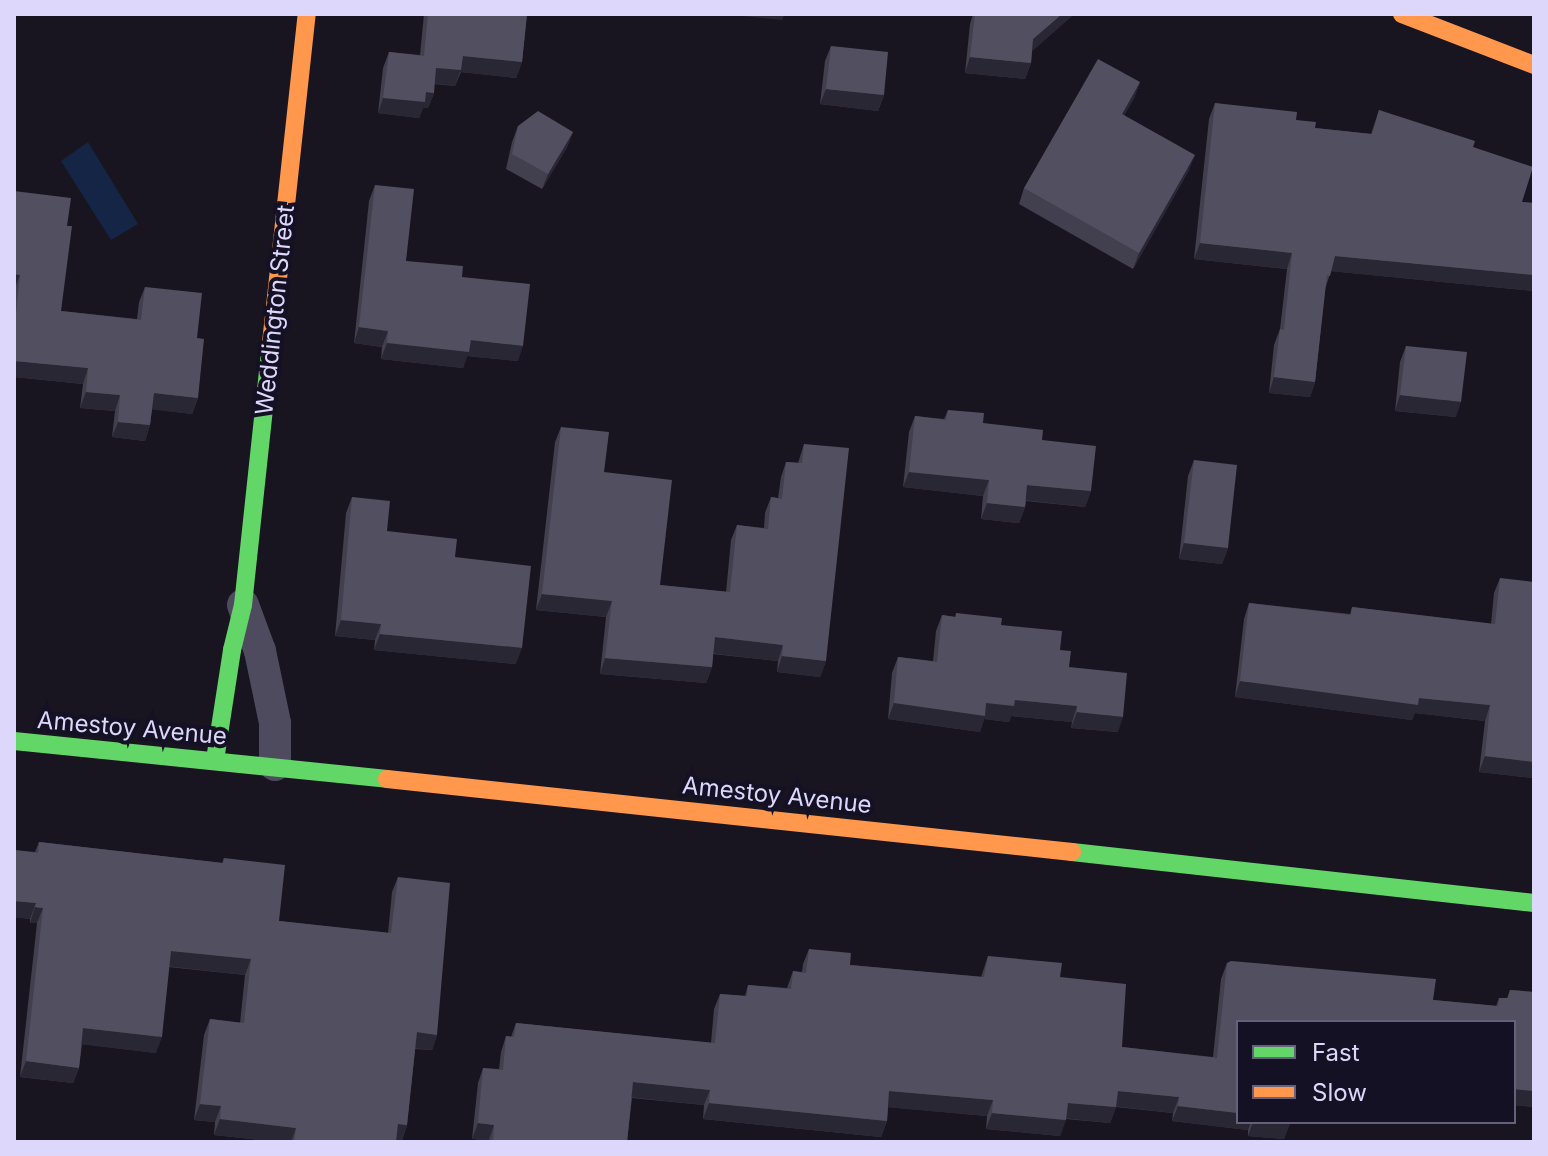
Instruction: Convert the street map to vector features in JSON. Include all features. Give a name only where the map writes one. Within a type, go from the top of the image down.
[{"type":"street","name":"Weddington Street","points":[[215,760],[232,650],[243,605],[307,14]]},
{"type":"street","points":[[1402,14],[1534,65]]},
{"type":"street","name":"Weddington Street","points":[[243,605],[260,651],[272,709],[275,765]]},
{"type":"street","name":"Amestoy Avenue","points":[[14,741],[275,765],[1534,903]]},
{"type":"water","points":[[88,142],[138,224],[111,240],[61,161]]},
{"type":"building","points":[[428,14],[527,14],[522,62],[463,56],[461,70],[436,68],[434,93],[426,92],[425,102],[383,98],[389,52],[424,56]]},
{"type":"building","points":[[975,14],[1062,14],[1033,39],[1031,63],[970,57]]},
{"type":"building","points":[[831,46],[888,52],[884,95],[826,89]]},
{"type":"building","points":[[1098,59],[1140,82],[1122,114],[1195,155],[1139,253],[1024,188]]},
{"type":"building","points":[[1215,103],[1297,112],[1296,120],[1316,122],[1315,128],[1372,134],[1379,110],[1475,141],[1473,147],[1533,167],[1522,202],[1534,203],[1534,275],[1335,256],[1330,276],[1327,275],[1315,382],[1274,377],[1280,329],[1284,330],[1292,253],[1200,243]]},
{"type":"building","points":[[538,111],[573,132],[548,174],[512,154],[518,126]]},
{"type":"building","points":[[375,185],[414,189],[406,261],[463,266],[462,277],[530,284],[523,346],[471,340],[469,352],[387,343],[388,331],[359,327]]},
{"type":"building","points":[[14,191],[71,198],[67,226],[72,226],[61,311],[141,320],[145,287],[202,293],[197,338],[204,339],[198,398],[154,393],[150,425],[118,422],[120,395],[86,392],[88,368],[14,361],[20,275],[14,274]]},
{"type":"building","points":[[1406,346],[1467,352],[1461,402],[1400,395]]},
{"type":"building","points":[[948,410],[984,413],[983,423],[1043,430],[1042,440],[1096,446],[1091,491],[1027,485],[1025,507],[987,503],[989,480],[909,472],[915,416],[946,420]]},
{"type":"building","points":[[561,427],[609,432],[604,472],[672,480],[660,585],[730,592],[737,525],[768,529],[771,497],[782,499],[786,462],[802,463],[804,444],[849,448],[826,661],[782,656],[783,645],[715,637],[712,667],[605,658],[612,601],[542,594]]},
{"type":"building","points":[[1194,460],[1237,465],[1228,548],[1184,543]]},
{"type":"building","points":[[352,497],[390,501],[387,531],[457,539],[455,557],[531,566],[522,648],[380,634],[381,624],[341,620]]},
{"type":"building","points":[[1500,578],[1534,582],[1534,762],[1485,756],[1490,705],[1419,698],[1418,705],[1240,681],[1249,603],[1351,615],[1352,607],[1495,624]]},
{"type":"building","points":[[956,613],[1002,618],[1001,625],[1062,631],[1060,650],[1071,651],[1069,667],[1127,673],[1123,717],[1077,712],[1077,706],[1015,700],[1014,706],[986,703],[985,716],[894,703],[898,657],[937,662],[942,615],[956,617]]},
{"type":"building","points":[[39,842],[223,863],[224,858],[285,865],[279,921],[391,933],[398,877],[450,883],[437,1035],[417,1032],[407,1125],[398,1124],[396,1142],[294,1142],[296,1128],[220,1119],[221,1106],[200,1104],[210,1019],[244,1023],[251,959],[171,951],[162,1037],[83,1028],[79,1068],[26,1061],[43,908],[35,907],[36,903],[14,901],[14,850],[38,853]]},
{"type":"building","points":[[809,949],[851,953],[850,965],[984,977],[988,956],[1062,963],[1060,977],[1126,984],[1122,1047],[1217,1058],[1227,963],[1231,961],[1436,979],[1433,1000],[1498,1006],[1499,998],[1508,998],[1510,990],[1534,992],[1534,1091],[1516,1089],[1516,1020],[1236,1020],[1236,1113],[1178,1106],[1179,1097],[1118,1091],[1116,1107],[1068,1103],[1066,1120],[992,1113],[993,1100],[889,1091],[887,1121],[709,1103],[710,1090],[633,1082],[627,1142],[493,1142],[494,1125],[478,1123],[483,1068],[503,1070],[506,1036],[514,1037],[516,1023],[715,1043],[720,994],[747,996],[748,985],[791,989],[793,971],[806,973]]},
{"type":"traffic: fast","points":[[215,760],[232,650],[243,605],[270,352]]},
{"type":"traffic: fast","points":[[14,741],[387,779]]},
{"type":"traffic: fast","points":[[1072,852],[1534,903]]},
{"type":"traffic: slow","points":[[270,352],[307,14]]},
{"type":"traffic: slow","points":[[1402,14],[1534,65]]},
{"type":"traffic: slow","points":[[387,779],[1072,852]]}]
